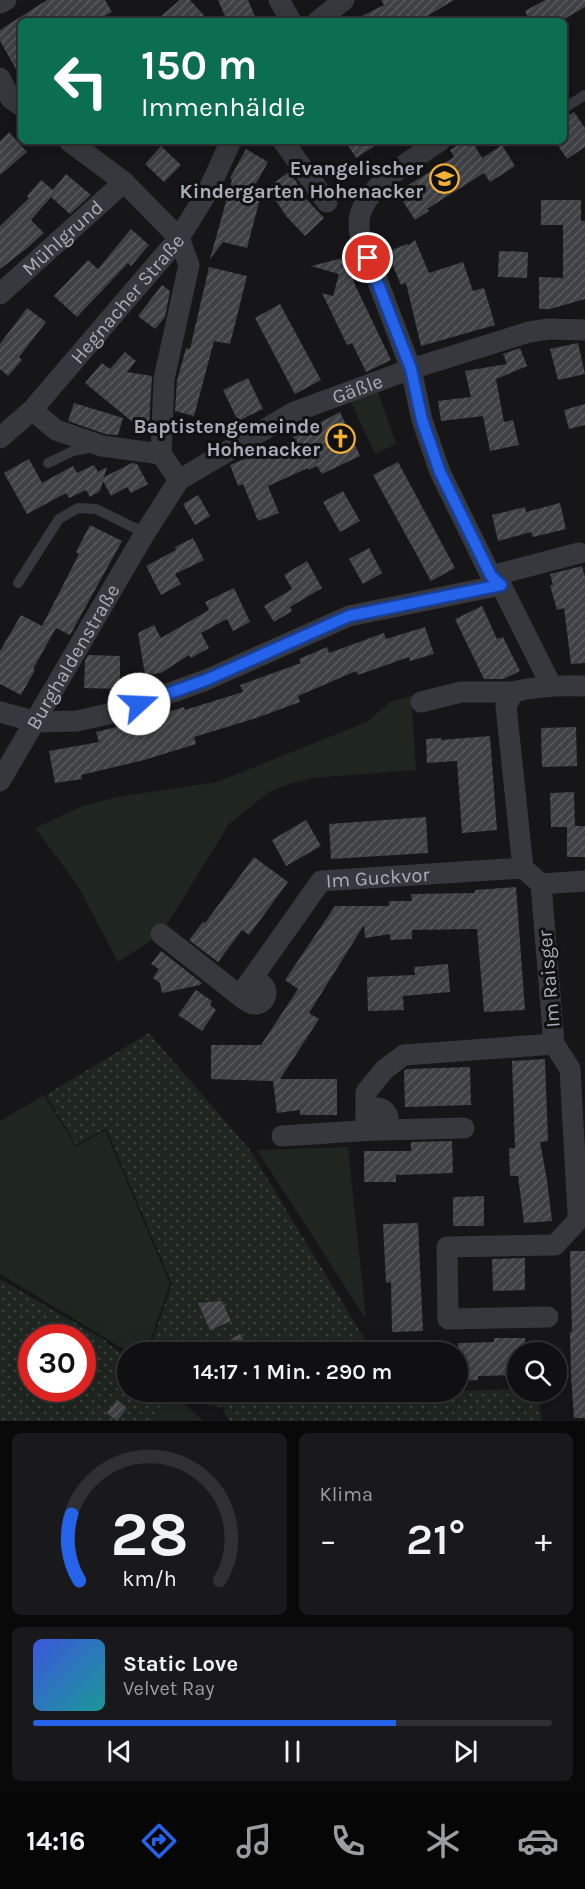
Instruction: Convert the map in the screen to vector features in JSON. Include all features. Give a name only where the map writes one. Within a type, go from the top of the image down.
[{"type":"street","points":[[0,3],[6,0]]},
{"type":"street","points":[[279,0],[289,18]]},
{"type":"street","points":[[322,18],[344,0]]},
{"type":"street","points":[[0,78],[11,105]]},
{"type":"street","points":[[73,144],[124,182],[179,238],[189,265],[164,379],[160,454],[179,480]]},
{"type":"street","name":"Hegnacher Straße","points":[[0,438],[32,410],[179,238],[208,191],[230,144]]},
{"type":"street","points":[[286,144],[327,202]]},
{"type":"street","points":[[436,144],[396,171],[367,200],[360,213],[360,235],[411,369],[422,420],[440,472],[551,685]]},
{"type":"street","name":"Mühlgrund","points":[[0,294],[124,182]]},
{"type":"street","name":"Gäßle","points":[[179,480],[294,412],[411,369],[529,332],[549,329],[585,330]]},
{"type":"street","points":[[32,410],[56,430],[102,446],[160,454]]},
{"type":"street","name":"Burghaldenstraße","points":[[0,781],[37,722],[145,533],[179,480]]},
{"type":"street","points":[[0,712],[37,722],[77,720],[117,712],[206,680],[349,616],[496,580],[579,553]]},
{"type":"street","points":[[421,702],[461,692],[513,692],[551,685],[585,686]]},
{"type":"street","points":[[513,692],[506,706],[523,868],[541,884],[585,881]]},
{"type":"street","name":"Im Guckvor","points":[[161,934],[247,992],[321,881],[523,868]]},
{"type":"street","name":"Im Raisger","points":[[541,884],[554,1044],[578,1068],[581,1217]]},
{"type":"street","points":[[374,1125],[366,1092],[385,1069],[404,1055],[554,1044]]},
{"type":"street","points":[[282,1136],[374,1125],[464,1128]]},
{"type":"street","points":[[548,1317],[448,1319],[447,1247],[555,1245],[581,1217]]},
{"type":"lane","points":[[567,106],[585,95]]},
{"type":"lane","points":[[48,463],[73,451],[102,446]]},
{"type":"lane","points":[[18,583],[59,519],[78,508],[96,509],[145,533]]},
{"type":"shaded area","points":[[376,386],[396,444],[375,454],[348,396]]},
{"type":"shaded area","points":[[411,696],[416,770],[312,778],[269,792],[229,824],[161,934],[118,962],[78,886],[35,828],[83,806],[117,797],[217,782],[367,722],[390,702]]},
{"type":"shaded area","points":[[149,1033],[250,1150],[366,1342],[152,1342],[172,1284],[106,1128],[76,1145],[46,1095]]},
{"type":"shaded area","points":[[44,1095],[76,1147],[105,1130],[170,1284],[150,1342],[117,1342],[117,1345],[96,1332],[96,1324],[82,1324],[0,1274],[0,1121]]},
{"type":"shaded area","points":[[348,1147],[366,1319],[257,1150]]},
{"type":"shaded area","points":[[0,1279],[77,1324],[18,1324],[18,1402],[96,1402],[96,1335],[117,1351],[117,1402],[164,1402],[148,1421],[0,1421]]},
{"type":"shaded area","points":[[507,1389],[507,1402],[539,1402],[542,1421],[229,1421],[223,1408],[200,1402],[468,1402],[468,1391]]},
{"type":"shaded area","points":[[164,1402],[182,1402],[204,1421],[148,1421]]},
{"type":"building","points":[[47,0],[105,0],[112,12],[101,18],[19,18]]},
{"type":"building","points":[[180,0],[190,0],[206,18],[159,18]]},
{"type":"building","points":[[218,0],[248,0],[256,18],[226,18]]},
{"type":"building","points":[[381,0],[454,0],[424,18],[358,18],[384,5]]},
{"type":"building","points":[[545,0],[585,0],[585,7],[566,18],[528,18],[525,11]]},
{"type":"building","points":[[18,19],[18,73],[0,41],[0,30]]},
{"type":"building","points":[[574,112],[585,128],[585,147],[567,159],[557,144],[567,144],[567,116]]},
{"type":"building","points":[[9,132],[27,152],[0,175],[0,141]]},
{"type":"building","points":[[347,144],[377,144],[356,158]]},
{"type":"building","name":"Evangelischer Kindergarten Hohenacker","points":[[460,144],[474,144],[482,158],[502,145],[515,166],[490,182],[484,173],[427,209],[429,211],[415,220],[397,192],[454,157],[450,150]]},
{"type":"building","points":[[161,146],[181,165],[164,182],[145,164]]},
{"type":"building","points":[[246,149],[268,162],[245,203],[262,191],[247,248],[223,242],[210,259],[232,180],[230,178]]},
{"type":"building","points":[[289,172],[300,187],[297,189],[324,218],[305,236],[287,217],[267,188]]},
{"type":"building","points":[[66,174],[91,195],[70,214],[51,197],[31,220],[44,233],[0,269],[0,226],[29,198],[27,196],[41,180],[53,190]]},
{"type":"building","points":[[541,200],[581,200],[581,221],[585,221],[585,299],[550,309],[539,309],[539,277],[563,278],[563,225],[541,225]]},
{"type":"building","points":[[131,229],[149,245],[131,266],[128,263],[77,317],[54,296],[88,260],[98,269]]},
{"type":"building","points":[[415,240],[429,273],[463,262],[473,291],[484,288],[495,325],[421,346],[406,283],[401,285],[387,252],[409,245]]},
{"type":"building","points":[[346,247],[355,285],[391,360],[366,372],[352,343],[347,345],[322,293],[333,296],[339,274],[311,266],[343,258]]},
{"type":"building","points":[[499,251],[528,252],[527,278],[498,277]]},
{"type":"building","points":[[209,267],[247,276],[230,344],[214,341],[194,416],[175,411],[177,381],[186,348],[190,349]]},
{"type":"building","points":[[162,285],[170,291],[165,317],[155,329],[138,316]]},
{"type":"building","points":[[280,304],[321,380],[295,394],[255,318]]},
{"type":"building","points":[[27,308],[46,322],[19,357],[22,360],[8,376],[0,369],[0,344]]},
{"type":"building","points":[[578,343],[585,374],[558,380],[550,349]]},
{"type":"building","points":[[520,348],[527,366],[496,379],[504,422],[513,420],[519,445],[490,451],[483,416],[441,421],[438,401],[471,397],[465,371],[507,364],[503,354]]},
{"type":"building","points":[[125,352],[136,361],[127,372],[152,376],[149,426],[135,424],[85,383],[102,363],[110,369]]},
{"type":"building","points":[[248,378],[263,409],[238,421],[223,390]]},
{"type":"building","points":[[74,403],[123,418],[118,435],[105,434],[68,421]]},
{"type":"building","points":[[585,404],[585,425],[569,429],[564,410]]},
{"type":"building","points":[[340,412],[360,456],[322,474],[317,466],[309,470],[308,468],[268,486],[279,513],[258,521],[243,484],[238,486],[230,465],[252,456],[253,459],[295,440],[293,437]]},
{"type":"building","points":[[29,459],[42,483],[73,466],[77,473],[94,465],[98,472],[107,467],[104,477],[132,463],[137,464],[148,484],[131,493],[127,487],[111,496],[103,481],[100,491],[90,497],[86,490],[69,498],[66,493],[27,514],[4,473]]},
{"type":"building","points":[[398,462],[455,568],[431,581],[373,475]]},
{"type":"building","points":[[343,491],[360,521],[340,532],[323,502]]},
{"type":"building","points":[[198,495],[210,516],[195,525],[183,504]]},
{"type":"building","points":[[560,503],[566,529],[533,537],[531,532],[498,541],[492,515],[525,507],[526,512]]},
{"type":"building","points":[[90,525],[122,541],[70,635],[56,628],[21,695],[0,684],[0,651],[21,615],[42,626],[79,554],[76,552]]},
{"type":"building","points":[[193,538],[204,560],[175,574],[181,584],[161,595],[146,566]]},
{"type":"building","points":[[369,548],[382,573],[363,584],[349,559]]},
{"type":"building","points":[[307,561],[322,588],[290,607],[292,611],[274,622],[264,606],[292,589],[284,575]]},
{"type":"building","points":[[582,566],[585,577],[585,663],[571,664],[564,608],[557,610],[550,585],[553,585],[550,574]]},
{"type":"building","points":[[234,588],[250,622],[233,631],[227,619],[201,633],[209,648],[191,658],[189,655],[161,673],[145,675],[138,633],[154,625],[161,638],[209,610],[205,602]]},
{"type":"building","points":[[482,606],[497,639],[503,637],[520,671],[503,679],[484,679],[455,619]]},
{"type":"building","points":[[425,627],[434,654],[410,661],[409,657],[358,675],[356,671],[298,696],[300,702],[194,737],[196,744],[144,760],[81,775],[82,779],[55,783],[49,751],[99,742],[96,732],[145,720],[184,707],[185,710],[243,692],[240,685],[301,663],[299,659],[327,647],[329,653],[384,633],[386,639]]},
{"type":"building","points":[[88,655],[120,656],[120,689],[84,688],[85,661]]},
{"type":"building","points":[[576,727],[577,766],[542,767],[541,728]]},
{"type":"building","points":[[490,736],[497,830],[462,833],[457,761],[427,763],[426,739]]},
{"type":"building","points":[[574,792],[575,826],[585,826],[585,857],[567,857],[567,827],[551,827],[550,793]]},
{"type":"building","points":[[426,817],[428,853],[331,859],[329,824]]},
{"type":"building","points":[[306,820],[321,846],[286,866],[272,840]]},
{"type":"building","points":[[254,857],[288,882],[249,935],[242,930],[218,962],[189,940],[203,922],[205,923]]},
{"type":"building","points":[[516,887],[525,1010],[484,1012],[477,929],[412,930],[412,939],[390,940],[390,934],[365,938],[364,925],[309,1013],[319,1019],[280,1079],[337,1079],[337,1115],[300,1115],[300,1110],[277,1113],[273,1081],[211,1079],[211,1045],[261,1045],[298,989],[285,980],[335,906],[389,906],[389,901],[412,901],[411,894],[475,893],[475,890]]},
{"type":"building","points":[[161,951],[202,983],[162,993],[160,983],[153,978],[159,969],[151,964]]},
{"type":"building","points":[[448,964],[450,992],[403,996],[404,1010],[368,1011],[367,977],[415,975],[414,967]]},
{"type":"building","points":[[196,990],[212,1001],[210,1005],[216,1010],[202,1031],[178,1015]]},
{"type":"building","points":[[545,1059],[548,1141],[540,1142],[552,1221],[524,1223],[518,1176],[510,1176],[509,1148],[515,1148],[512,1061]]},
{"type":"building","points":[[470,1067],[471,1105],[405,1107],[404,1071],[407,1069]]},
{"type":"building","points":[[452,1141],[453,1173],[396,1175],[396,1182],[364,1182],[364,1151],[411,1151],[411,1142]]},
{"type":"building","points":[[484,1196],[484,1226],[453,1226],[453,1197]]},
{"type":"building","points":[[418,1223],[423,1331],[392,1332],[391,1282],[386,1283],[383,1224]]},
{"type":"building","points":[[570,1251],[585,1251],[585,1418],[574,1418],[571,1377]]},
{"type":"building","points":[[525,1258],[525,1290],[493,1291],[492,1259]]},
{"type":"building","points":[[222,1301],[231,1321],[210,1330],[198,1303]]},
{"type":"building","points":[[240,1334],[245,1342],[228,1342]]},
{"type":"building","points":[[494,1338],[525,1338],[525,1342],[507,1342],[507,1375],[478,1376],[478,1380],[468,1380],[468,1343],[494,1342]]},
{"type":"building","points":[[117,1400],[127,1408],[117,1421],[107,1413]]},
{"type":"place","name":"Evangelischer Kindergarten Hohenacker","points":[[444,179]]},
{"type":"place","name":"Baptistengemeinde Hohenacker","points":[[341,438]]},
{"type":"route","points":[[139,704],[206,680],[349,616],[501,585],[491,576],[440,472],[422,420],[411,369],[368,258]]}]
